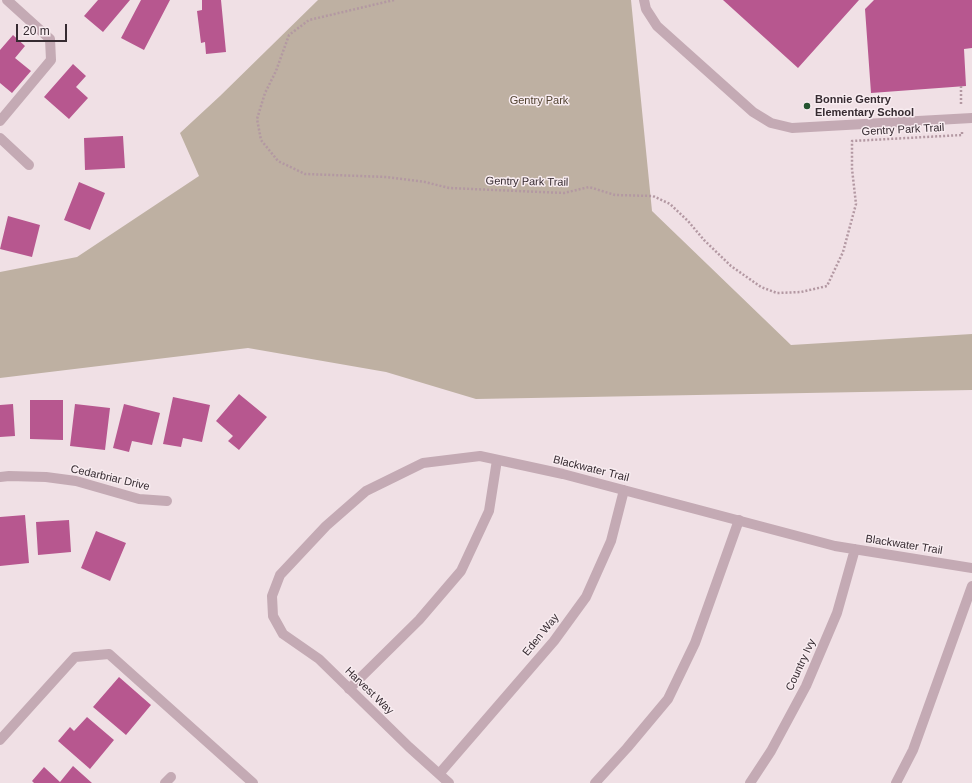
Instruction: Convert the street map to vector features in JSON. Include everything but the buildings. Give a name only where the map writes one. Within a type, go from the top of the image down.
[{"type":"street","points":[[0,121],[51,60],[50,39],[7,0]]},
{"type":"street","points":[[644,0],[646,9],[657,26],[753,112],[771,123],[792,128],[972,118]]},
{"type":"street","points":[[0,138],[29,165]]},
{"type":"street","name":"Blackwater Trail","points":[[274,616],[272,596],[280,575],[326,526],[366,491],[423,463],[480,456],[563,474],[835,546],[972,568]]},
{"type":"street","points":[[349,689],[419,620],[461,571],[489,511],[497,460]]},
{"type":"street","name":"Cedarbriar Drive","points":[[0,477],[46,477],[76,481],[139,499],[167,501]]},
{"type":"street","name":"Eden Way","points":[[439,774],[554,641],[586,597],[610,541],[624,490]]},
{"type":"street","points":[[595,783],[668,699],[695,643],[739,520]]},
{"type":"street","name":"Country Ivy","points":[[750,783],[770,751],[806,686],[837,613],[855,549]]},
{"type":"street","points":[[896,783],[913,750],[972,586]]},
{"type":"street","name":"Harvest Way","points":[[274,616],[283,634],[319,659],[409,747],[449,783]]},
{"type":"street","points":[[0,740],[75,657],[109,654],[253,783]]},
{"type":"path","name":"Gentry Park Trail","points":[[394,0],[309,20],[289,35],[256,119],[261,140],[278,161],[305,174],[388,177],[418,181],[449,188],[564,192],[589,187],[615,195],[653,196],[670,204],[688,220],[704,240],[732,266],[761,287],[777,293],[801,292],[827,286],[843,252],[856,204],[852,169],[852,141],[962,135],[961,86]]},
{"type":"green space","name":"Gentry Park","points":[[318,0],[631,0],[652,211],[791,345],[972,334],[972,390],[476,399],[386,372],[248,348],[0,378],[0,272],[77,257],[199,176],[180,133]]},
{"type":"place","name":"Bonnie Gentry Elementary School","points":[[807,106]]}]
